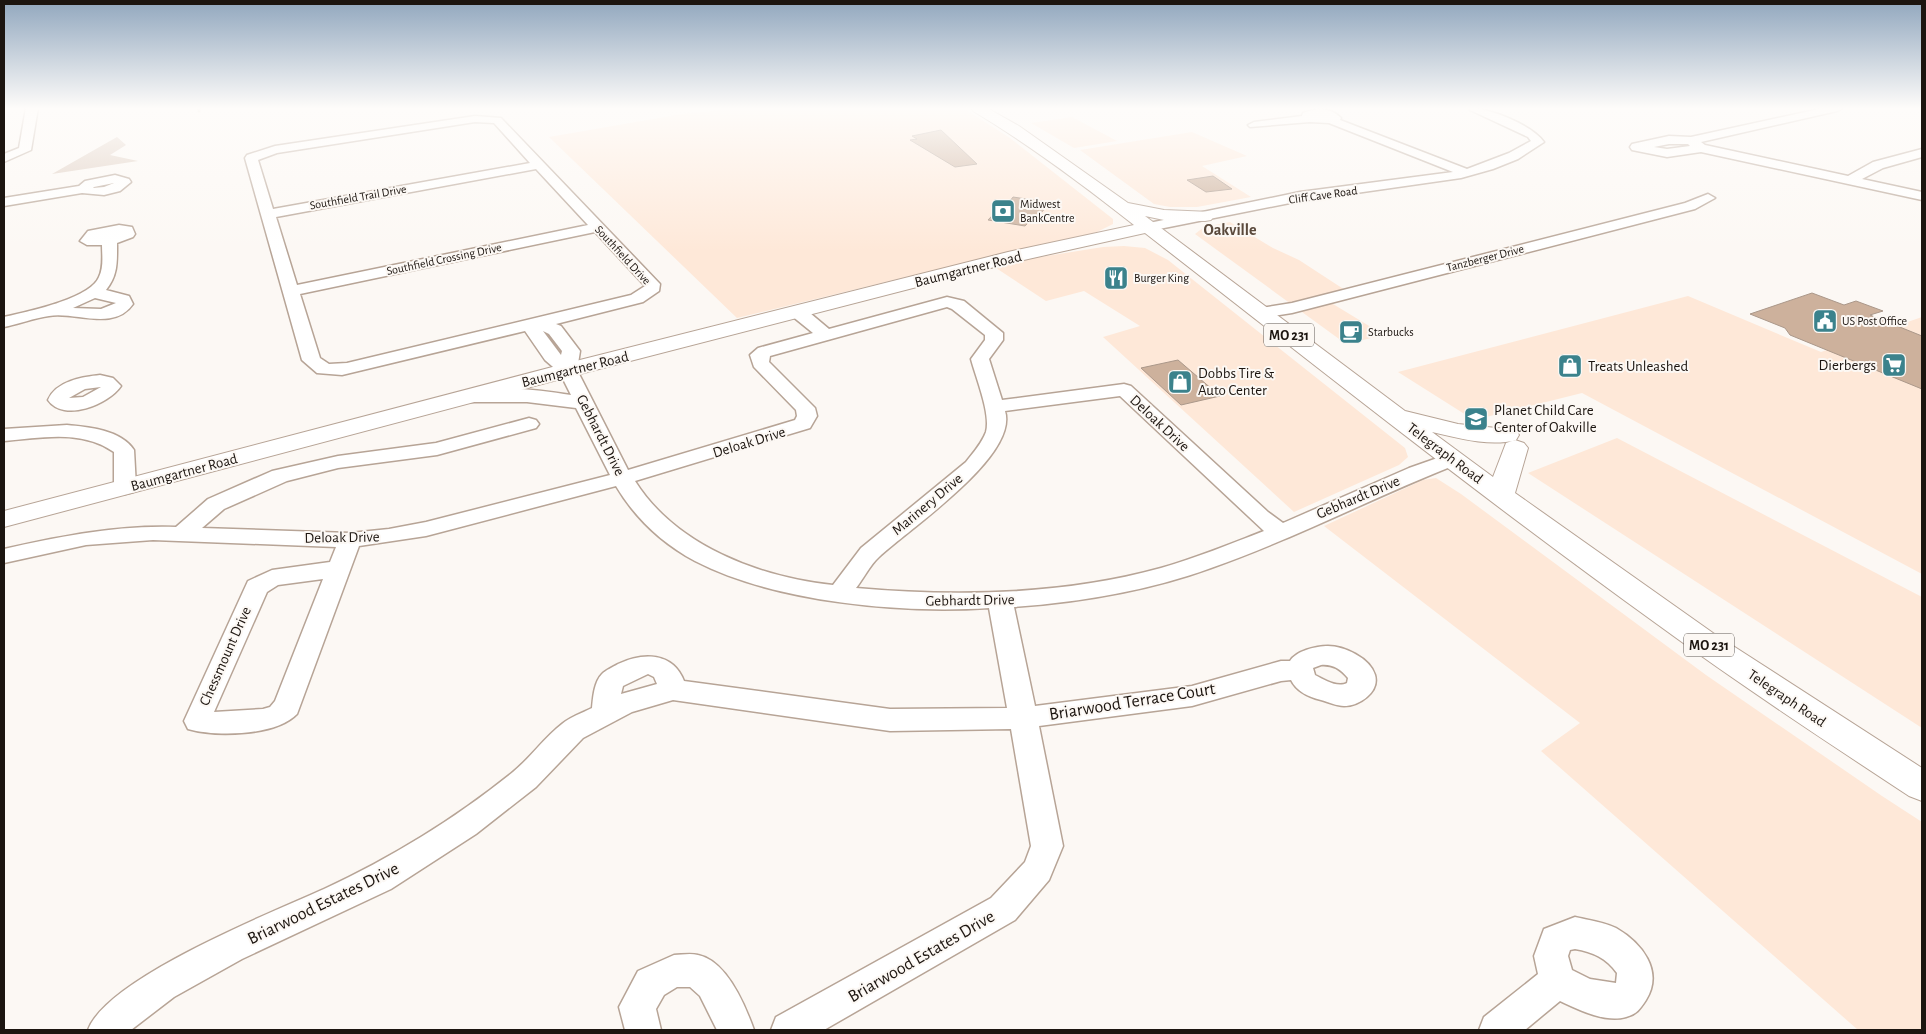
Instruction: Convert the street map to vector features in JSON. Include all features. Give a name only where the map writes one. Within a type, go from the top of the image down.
[{"type":"main road","name":"Telegraph Road","points":[[1053,156],[1501,495],[1693,634],[1922,786]]},
{"type":"main road","points":[[1097,238],[1116,226],[1120,206],[1164,215],[1204,216]]},
{"type":"main road","name":"Baumgartner Road","points":[[4,519],[568,370],[1017,256],[1149,227]]},
{"type":"main road","points":[[1097,238],[1183,253]]},
{"type":"main road","points":[[1396,415],[1511,442],[1501,495]]},
{"type":"street","name":"Southfield Drive","points":[[256,156],[251,158],[271,203],[286,276],[311,360],[322,370],[347,369],[637,299],[653,288],[652,284],[530,156]]},
{"type":"street","points":[[1428,156],[1467,173]]},
{"type":"street","name":"Cliff Cave Road","points":[[1149,227],[1308,196],[1426,181],[1467,173],[1512,156]]},
{"type":"street","points":[[1751,156],[1922,196]]},
{"type":"street","points":[[1852,179],[1878,164],[1909,156]]},
{"type":"street","name":"Southfield Trail Drive","points":[[271,203],[533,160]]},
{"type":"street","name":"Southfield Trail Drive","points":[[271,203],[533,160]]},
{"type":"street","points":[[4,202],[83,189]]},
{"type":"street","name":"Tanzberger Drive","points":[[1261,313],[1292,308],[1690,206],[1708,198]]},
{"type":"street","points":[[546,222],[584,214]]},
{"type":"street","name":"Southfield Crossing Drive","points":[[291,291],[597,227]]},
{"type":"street","points":[[4,322],[47,311],[92,292],[106,280],[110,267],[109,242]]},
{"type":"street","points":[[286,276],[305,272]]},
{"type":"street","points":[[47,311],[96,314],[121,308],[125,304],[122,299],[92,292]]},
{"type":"street","name":"Deloak Drive","points":[[4,556],[86,538],[153,533],[350,540],[389,536],[426,529],[622,478],[762,438],[802,424],[807,416],[805,408],[760,363],[759,355],[772,348],[941,302],[953,303],[994,333],[994,340],[980,359],[994,407],[1124,390],[1260,516],[1279,531]]},
{"type":"street","points":[[798,312],[825,334]]},
{"type":"street","points":[[539,322],[534,331],[551,356],[568,370]]},
{"type":"street","name":"Gebhardt Drive","points":[[568,370],[622,478],[644,510],[659,526],[680,542],[704,555],[765,579],[797,588],[839,594],[950,602],[1000,600],[1085,591],[1164,575],[1213,559],[1415,473],[1453,459]]},
{"type":"street","points":[[469,396],[532,395],[560,398],[585,404]]},
{"type":"street","points":[[44,432],[75,403]]},
{"type":"street","name":"Marinery Drive","points":[[839,594],[869,553],[973,466],[989,446],[996,432],[997,417],[994,407]]},
{"type":"street","points":[[180,534],[216,504],[280,476],[338,462],[437,449],[529,424]]},
{"type":"street","points":[[4,434],[44,432],[82,434],[106,438],[115,442],[124,450],[125,487]]},
{"type":"street","name":"Chessmount Drive","points":[[338,569],[272,578],[256,587],[201,710],[198,721],[208,723],[269,718],[280,715],[287,706],[350,540]]},
{"type":"street","name":"Briarwood Estates Drive","points":[[789,1030],[1003,909],[1038,870],[1047,846],[1000,600]]},
{"type":"street","name":"Briarwood Terrace Court","points":[[1023,718],[1192,696],[1281,670],[1299,670]]},
{"type":"street","name":"Briarwood Estates Drive","points":[[106,1030],[120,1016],[161,985],[230,948],[380,879],[465,825],[525,779],[573,730],[623,704],[673,690],[890,720],[1023,718]]},
{"type":"street","points":[[643,1030],[637,1007],[651,983],[674,971],[697,970],[713,984],[736,1030]]},
{"type":"street","points":[[1497,1030],[1557,981]]},
{"type":"shaded area","points":[[83,156],[116,156],[138,161],[52,174]]},
{"type":"shaded area","points":[[569,156],[1033,156],[1113,219],[1113,224],[1095,233],[737,318]]},
{"type":"shaded area","points":[[1089,156],[1246,156],[1202,166],[1251,197],[1197,207],[1170,207],[1154,204]]},
{"type":"shaded area","points":[[1230,222],[1273,248],[1299,260],[1345,290],[1333,304],[1384,335],[1346,344],[1195,234],[1204,227]]},
{"type":"shaded area","points":[[1103,247],[1145,248],[1168,260],[1405,448],[1408,457],[1399,465],[1294,512],[1103,337],[1140,326],[1084,291],[1046,301],[996,268],[1034,258]]},
{"type":"shaded area","points":[[1688,296],[1821,352],[1922,317],[1922,574],[1582,393],[1474,420],[1398,372]]},
{"type":"shaded area","points":[[1617,438],[1922,597],[1922,728],[1528,473]]},
{"type":"shaded area","points":[[1436,478],[1461,494],[1706,675],[1922,822],[1922,1030],[1858,1030],[1541,751],[1580,723],[1324,526],[1423,480]]},
{"type":"building","points":[[937,156],[969,156],[977,164],[955,167]]},
{"type":"building","points":[[1213,176],[1232,189],[1206,192],[1187,180]]},
{"type":"building","name":"Midwest BankCentre","points":[[1013,197],[1046,202],[1044,204],[1048,205],[1033,222],[1029,222],[1025,226],[988,220],[1007,200],[1010,201]]},
{"type":"building","points":[[1812,293],[1844,305],[1856,301],[1883,311],[1870,315],[1922,336],[1922,389],[1790,335],[1785,328],[1750,314]]},
{"type":"building","name":"Dobbs Tire & Auto Center","points":[[1178,360],[1220,396],[1181,405],[1141,368]]},
{"type":"place","name":"Midwest BankCentre","points":[[1003,211]]},
{"type":"place","name":"Burger King","points":[[1116,278]]},
{"type":"place","name":"US Post Office","points":[[1825,321]]},
{"type":"place","name":"Starbucks","points":[[1351,332]]},
{"type":"place","name":"Dierbergs","points":[[1894,365]]},
{"type":"place","name":"Treats Unleashed","points":[[1570,366]]},
{"type":"place","name":"Dobbs Tire & Auto Center","points":[[1180,382]]},
{"type":"place","name":"Planet Child Care Center of Oakville","points":[[1476,419]]},
{"type":"district","name":"Oakville","points":[[1230,229]]}]
